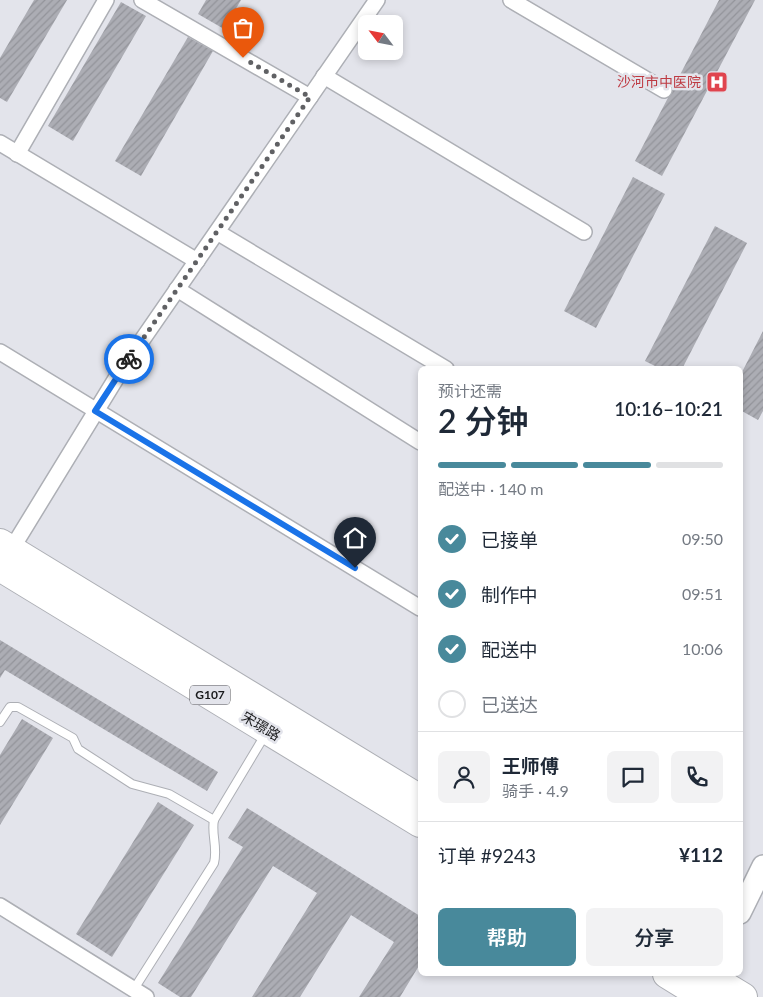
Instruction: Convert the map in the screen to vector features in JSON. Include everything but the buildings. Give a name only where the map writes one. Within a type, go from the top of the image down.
[{"type":"highway","name":"宋璟路","points":[[4,564],[268,731],[418,822]]},
{"type":"highway","name":"宋璟路","points":[[4,564],[418,799]]},
{"type":"highway","points":[[674,976],[743,997]]},
{"type":"main road","points":[[743,907],[763,866]]},
{"type":"street","points":[[17,154],[106,0]]},
{"type":"street","points":[[142,0],[310,97]]},
{"type":"street","points":[[4,564],[95,411],[377,0]]},
{"type":"street","points":[[511,0],[664,90]]},
{"type":"street","points":[[324,76],[584,232]]},
{"type":"street","points":[[0,143],[197,260]]},
{"type":"street","points":[[217,232],[441,366]]},
{"type":"street","points":[[177,289],[418,441]]},
{"type":"street","points":[[0,352],[418,607]]},
{"type":"street","points":[[0,906],[140,993]]},
{"type":"lane","points":[[0,722],[10,707],[18,706],[73,738],[78,749],[132,784],[157,789],[169,794],[214,820]]},
{"type":"lane","points":[[140,993],[214,863],[217,851],[212,826],[214,820],[268,731]]},
{"type":"way so far","points":[[129,359],[310,97],[243,58]]},
{"type":"place","name":"沙河市中医院","points":[[717,82]]},
{"type":"route","points":[[129,359],[95,411],[355,568]]}]
